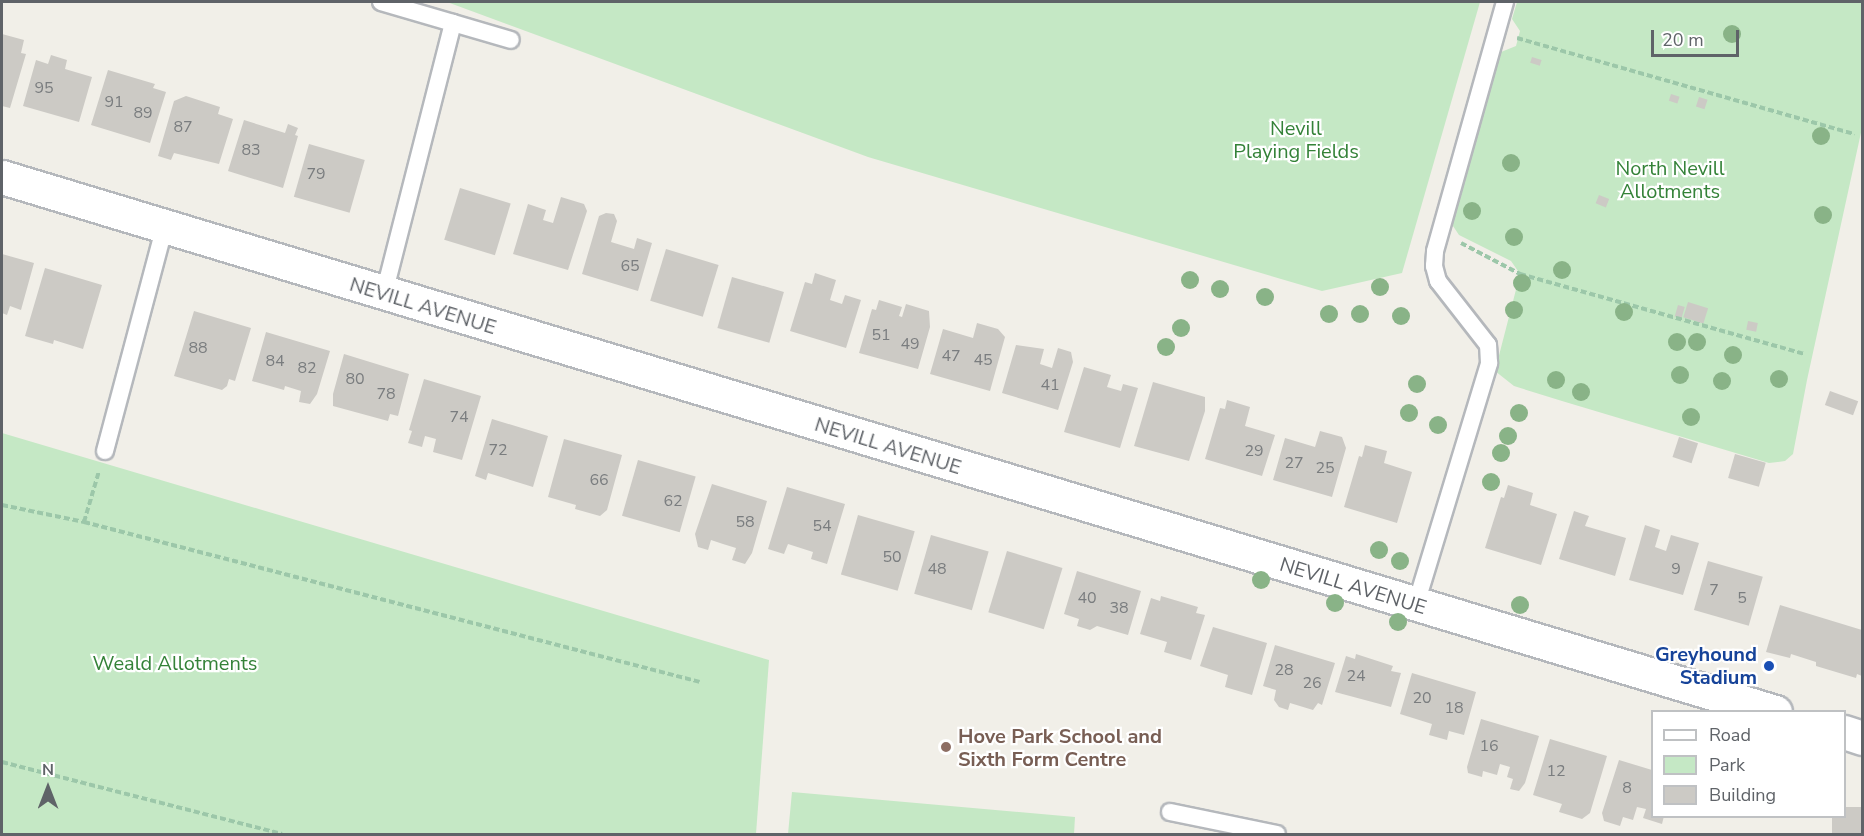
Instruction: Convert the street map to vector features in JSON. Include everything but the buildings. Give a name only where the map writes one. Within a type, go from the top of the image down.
[{"type":"street","name":"NEVILL AVENUE","points":[[2,177],[384,294],[1772,710]]},
{"type":"street","points":[[1846,732],[1863,738]]},
{"type":"lane","points":[[381,2],[512,40]]},
{"type":"lane","points":[[1416,604],[1489,363],[1488,345],[1438,281],[1434,266],[1505,2]]},
{"type":"lane","points":[[384,294],[453,22]]},
{"type":"lane","points":[[105,451],[165,226]]},
{"type":"lane","points":[[1170,812],[1277,834]]},
{"type":"path","points":[[1496,33],[1855,134]]},
{"type":"path","points":[[1444,225],[1461,244],[1520,274],[1804,354]]},
{"type":"path","points":[[84,522],[105,451]]},
{"type":"path","points":[[2,505],[84,522],[700,682]]},
{"type":"path","points":[[2,762],[282,834]]},
{"type":"green space","name":"Nevill Playing Fields","points":[[447,2],[1480,2],[1402,273],[1322,291],[868,157]]},
{"type":"green space","name":"North Nevill Allotments","points":[[1517,2],[1862,2],[1862,128],[1793,454],[1785,461],[1769,463],[1562,401],[1514,386],[1495,371],[1520,274],[1511,261],[1459,235],[1451,223],[1501,52],[1516,46],[1520,31],[1512,19]]},
{"type":"green space","name":"Weald Allotments","points":[[2,433],[769,660],[756,834],[2,834]]},
{"type":"green space","points":[[792,792],[1075,817],[1074,834],[788,834]]},
{"type":"place","name":"Greyhound Stadium","points":[[1769,666]]},
{"type":"place","name":"Hove Park School and Sixth Form Centre","points":[[946,747]]}]
